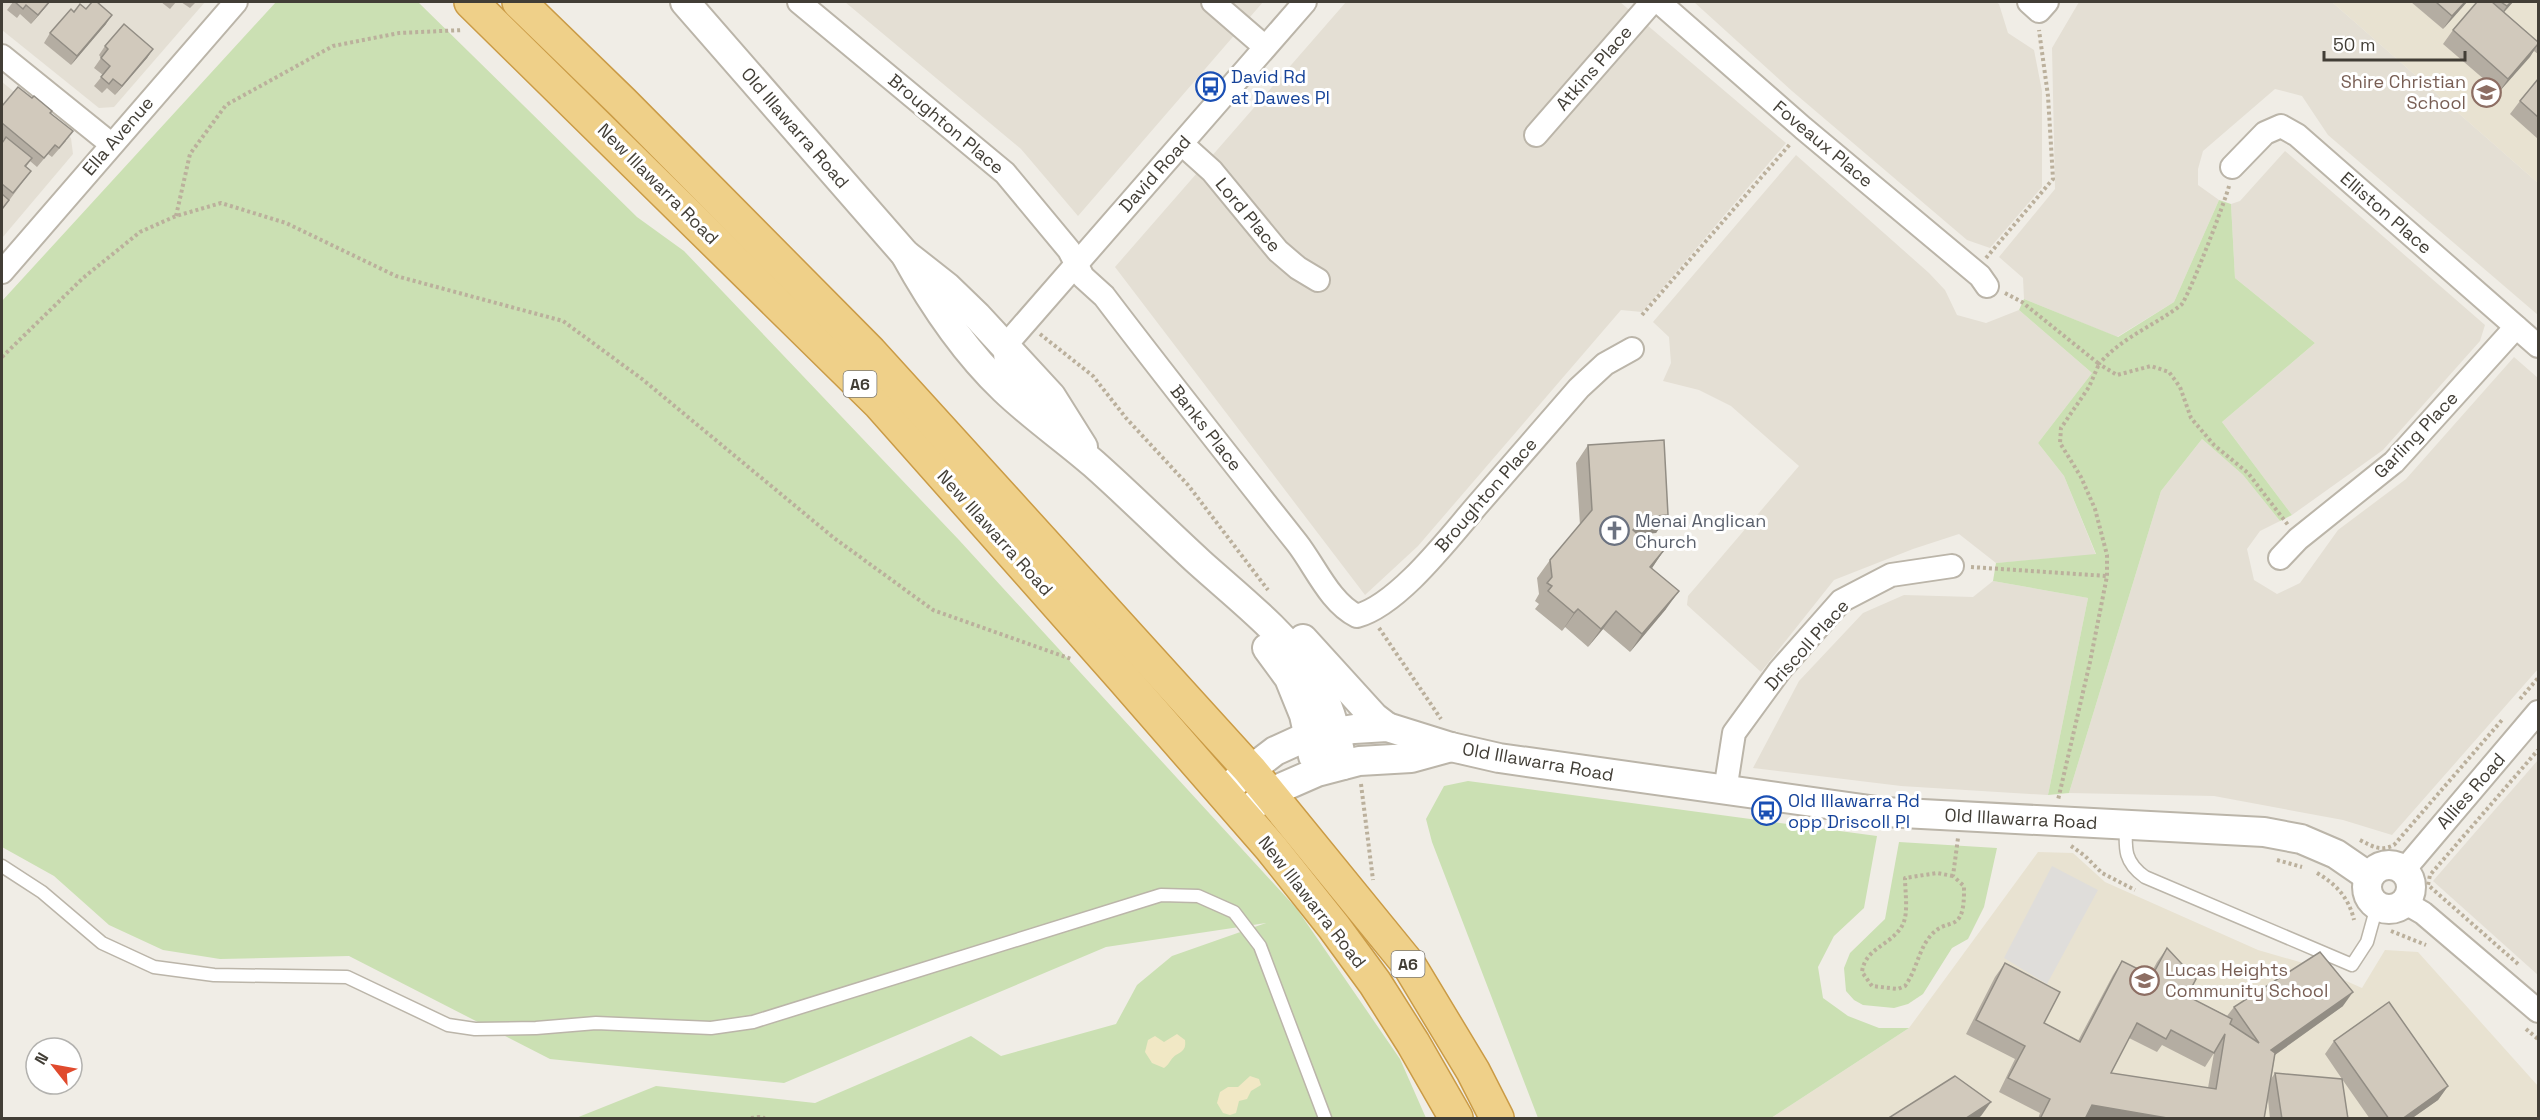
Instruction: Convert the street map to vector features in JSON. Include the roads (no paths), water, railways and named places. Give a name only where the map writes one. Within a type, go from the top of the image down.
[{"type":"highway","name":"New Illawarra Road","points":[[471,2],[880,404],[1232,803],[1328,918],[1375,983],[1413,1043],[1456,1119]]},
{"type":"highway","name":"New Illawarra Road","points":[[519,2],[870,351],[1260,782],[1409,965],[1473,1071],[1497,1119]]},
{"type":"street","name":"Ella Avenue","points":[[2,272],[236,2]]},
{"type":"street","name":"Old Illawarra Road","points":[[685,2],[905,254],[947,288],[1052,396],[1093,464]]},
{"type":"street","name":"Broughton Place","points":[[799,2],[1005,173],[1069,250],[1076,263]]},
{"type":"street","points":[[1213,2],[1265,47]]},
{"type":"street","name":"David Road","points":[[1005,346],[1305,2]]},
{"type":"street","name":"Atkins Place","points":[[1536,135],[1652,2]]},
{"type":"street","name":"Foveaux Place","points":[[1659,2],[1803,128],[1984,281]]},
{"type":"street","points":[[2,56],[111,144]]},
{"type":"street","name":"Elliston Place","points":[[2232,167],[2265,133],[2281,126],[2296,135],[2538,346]]},
{"type":"street","name":"Lord Place","points":[[1182,144],[1212,171],[1278,251],[1298,268],[1318,280]]},
{"type":"street","name":"Old Illawarra Road","points":[[905,254],[931,301],[960,341],[1002,387],[1040,422],[1093,464],[1250,608],[1296,654],[1313,676],[1326,699],[1322,734],[1330,768]]},
{"type":"street","name":"Banks Place","points":[[1076,263],[1083,277],[1104,296],[1299,546],[1335,596],[1349,612],[1357,616],[1368,613]]},
{"type":"street","points":[[931,301],[951,312],[966,330],[981,340],[1005,346],[1007,370],[1031,397],[1040,422]]},
{"type":"street","name":"Garling Place","points":[[2280,558],[2298,538],[2394,462],[2516,327]]},
{"type":"street","name":"Broughton Place","points":[[1368,613],[1395,593],[1424,566],[1579,388],[1605,363],[1632,349]]},
{"type":"street","name":"Driscoll Place","points":[[1725,790],[1734,733],[1780,670],[1841,601],[1891,575],[1952,566]]},
{"type":"street","name":"Old Illawarra Road","points":[[1250,608],[1297,632],[1374,717],[1387,727]]},
{"type":"street","name":"Allies Road","points":[[2404,870],[2538,712]]},
{"type":"street","name":"Old Illawarra Road","points":[[1260,782],[1275,751],[1322,734],[1387,727],[1449,738],[1500,758],[1884,812],[2264,832],[2301,839],[2336,854],[2368,876]]},
{"type":"street","name":"Old Illawarra Road","points":[[1232,803],[1260,782],[1359,761],[1411,758],[1449,738]]},
{"type":"street","points":[[2379,909],[2409,896],[2411,882],[2404,870],[2398,866],[2384,864],[2368,876],[2366,890],[2379,909],[2422,913],[2530,1018]]},
{"type":"lane","points":[[2126,823],[2124,849],[2134,869],[2145,877],[2352,965],[2367,942],[2379,909]]},
{"type":"lane","points":[[2,867],[42,892],[102,943],[154,967],[214,975],[347,977],[448,1025],[476,1029],[536,1028],[596,1023],[711,1028],[753,1022],[1161,895],[1198,896],[1234,912],[1260,946],[1325,1119]]},
{"type":"place","name":"David Rd at Dawes Pl","points":[[1210,87]]},
{"type":"place","name":"Shire Christian School","points":[[2487,92]]},
{"type":"place","name":"Menai Anglican Church","points":[[1614,531]]},
{"type":"place","name":"Old Illawarra Rd opp Driscoll Pl","points":[[1767,811]]},
{"type":"place","name":"Lucas Heights Community School","points":[[2144,980]]}]
